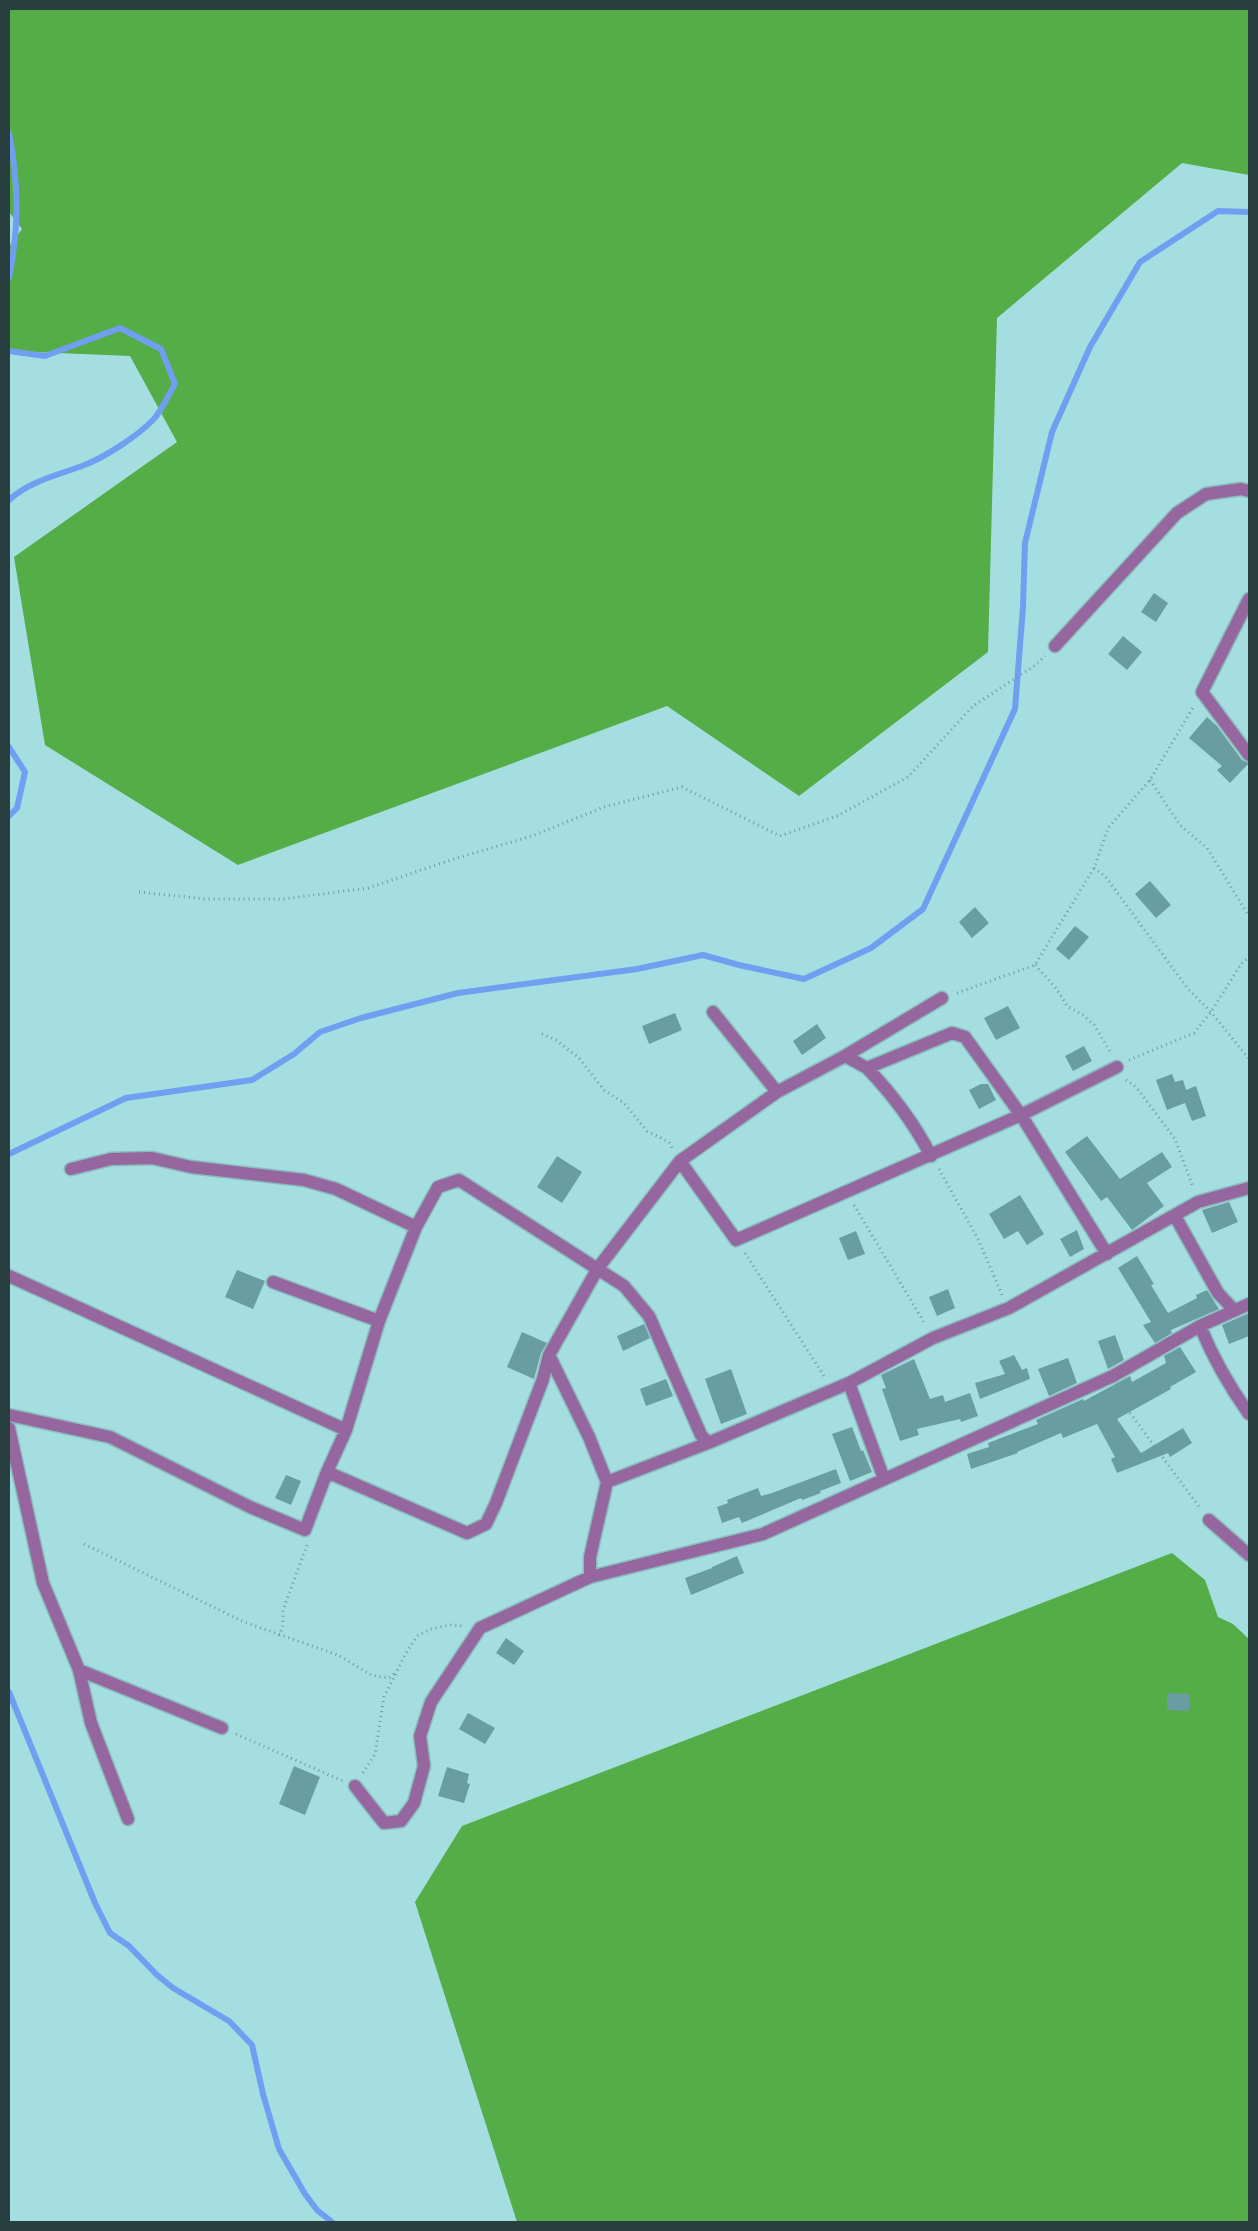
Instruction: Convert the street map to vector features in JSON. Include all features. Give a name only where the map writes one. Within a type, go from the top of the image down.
[{"type":"street","points":[[1055,646],[1177,513],[1206,494],[1241,488],[1249,490]]},
{"type":"street","points":[[1249,599],[1202,692],[1249,755]]},
{"type":"street","points":[[327,1472],[467,1533],[486,1524],[500,1494],[543,1380],[549,1355],[598,1268],[680,1161],[777,1092],[845,1056],[942,998]]},
{"type":"street","points":[[713,1012],[777,1092]]},
{"type":"street","points":[[867,1068],[952,1033],[965,1037],[1020,1115],[1107,1254]]},
{"type":"street","points":[[845,1056],[867,1068],[894,1097],[919,1133],[931,1156]]},
{"type":"street","points":[[680,1161],[736,1240],[931,1156],[1020,1115],[1117,1066]]},
{"type":"street","points":[[71,1168],[112,1159],[152,1158],[191,1167],[304,1180],[336,1190],[416,1227]]},
{"type":"street","points":[[9,1415],[110,1437],[250,1507],[305,1530],[327,1472],[346,1430],[379,1321],[416,1227],[438,1186],[458,1180],[624,1286],[649,1316],[702,1435],[708,1443]]},
{"type":"street","points":[[607,1482],[708,1443],[844,1385],[932,1338],[1009,1308],[1198,1202],[1249,1188]]},
{"type":"street","points":[[1175,1216],[1218,1293],[1234,1310]]},
{"type":"street","points":[[9,1276],[346,1430]]},
{"type":"street","points":[[273,1282],[379,1321]]},
{"type":"street","points":[[355,1786],[384,1823],[401,1821],[414,1803],[424,1766],[420,1736],[432,1702],[480,1628],[590,1577],[763,1534],[1113,1376],[1200,1326],[1249,1304]]},
{"type":"street","points":[[1200,1326],[1213,1358],[1232,1391],[1249,1414]]},
{"type":"street","points":[[549,1355],[589,1437],[607,1482],[590,1557],[590,1577]]},
{"type":"street","points":[[844,1385],[884,1479]]},
{"type":"street","points":[[9,1428],[43,1583],[79,1670],[91,1723],[128,1819]]},
{"type":"street","points":[[1209,1520],[1249,1555]]},
{"type":"street","points":[[79,1670],[222,1728]]},
{"type":"path","points":[[139,892],[205,899],[283,899],[368,888],[454,858],[532,836],[604,807],[682,787],[780,836],[837,816],[908,777],[973,706],[1034,666],[1055,646]]},
{"type":"path","points":[[942,998],[1036,965],[1094,868],[1108,828],[1150,780],[1202,692]]},
{"type":"path","points":[[1150,780],[1180,825],[1207,848],[1249,916]]},
{"type":"path","points":[[1094,868],[1105,876],[1188,989],[1211,1012],[1249,1059]]},
{"type":"path","points":[[1117,1066],[1194,1033],[1211,1012],[1241,964],[1249,957]]},
{"type":"path","points":[[1036,965],[1056,988],[1068,1006],[1083,1014],[1094,1025],[1109,1047],[1124,1078],[1136,1087],[1176,1139],[1198,1202]]},
{"type":"path","points":[[542,1034],[556,1040],[580,1058],[604,1090],[624,1103],[647,1131],[669,1142],[680,1161]]},
{"type":"path","points":[[931,1156],[949,1183],[978,1239],[1009,1308]]},
{"type":"path","points":[[846,1191],[932,1338]]},
{"type":"path","points":[[736,1240],[821,1374],[844,1385]]},
{"type":"path","points":[[1113,1376],[1130,1413],[1209,1520]]},
{"type":"path","points":[[279,1636],[283,1625],[284,1610],[308,1542],[305,1530]]},
{"type":"path","points":[[84,1544],[191,1598],[279,1636],[338,1656],[371,1675],[389,1678],[396,1673]]},
{"type":"path","points":[[222,1728],[355,1786],[375,1754],[384,1697],[417,1636],[431,1629],[452,1625],[480,1628]]},
{"type":"green space","points":[[9,9],[1249,9],[1249,175],[1182,163],[997,318],[988,652],[799,796],[667,706],[238,865],[45,745],[14,557],[177,442],[130,356],[9,351],[9,247],[22,229],[9,212]]},
{"type":"green space","points":[[1172,1553],[1205,1580],[1218,1617],[1233,1624],[1249,1639],[1249,2222],[517,2222],[415,1902],[462,1826]]},
{"type":"building","points":[[1154,593],[1168,603],[1156,622],[1141,612]]},
{"type":"building","points":[[1123,636],[1142,652],[1127,670],[1108,654]]},
{"type":"building","points":[[1207,717],[1217,726],[1242,760],[1249,763],[1230,783],[1217,770],[1222,766],[1189,738]]},
{"type":"building","points":[[1150,881],[1171,905],[1156,918],[1135,894]]},
{"type":"building","points":[[975,907],[989,923],[972,938],[959,922]]},
{"type":"building","points":[[1075,926],[1089,937],[1069,960],[1056,949]]},
{"type":"building","points":[[1008,1006],[1020,1028],[996,1040],[984,1018]]},
{"type":"building","points":[[675,1013],[682,1030],[649,1044],[642,1026]]},
{"type":"building","points":[[817,1024],[826,1038],[802,1055],[793,1041]]},
{"type":"building","points":[[1084,1046],[1092,1061],[1073,1071],[1065,1056]]},
{"type":"building","points":[[1172,1074],[1175,1082],[1183,1080],[1186,1090],[1196,1086],[1206,1116],[1192,1121],[1185,1103],[1167,1110],[1156,1080]]},
{"type":"building","points":[[981,1084],[988,1084],[996,1100],[979,1109],[969,1090]]},
{"type":"building","points":[[1087,1136],[1120,1179],[1162,1152],[1172,1167],[1147,1183],[1164,1206],[1132,1230],[1107,1197],[1101,1201],[1065,1152]]},
{"type":"building","points":[[557,1156],[582,1172],[562,1203],[537,1187]]},
{"type":"building","points":[[1020,1195],[1044,1234],[1027,1245],[1018,1231],[1004,1239],[989,1214]]},
{"type":"building","points":[[1229,1202],[1238,1222],[1212,1233],[1202,1210]]},
{"type":"building","points":[[1077,1230],[1084,1249],[1070,1257],[1060,1239]]},
{"type":"building","points":[[856,1231],[865,1254],[848,1260],[839,1238]]},
{"type":"building","points":[[1137,1256],[1154,1284],[1151,1285],[1168,1313],[1197,1298],[1196,1295],[1207,1290],[1219,1309],[1171,1330],[1172,1333],[1155,1343],[1143,1325],[1151,1322],[1118,1268]]},
{"type":"building","points":[[237,1270],[265,1281],[253,1309],[225,1297]]},
{"type":"building","points":[[948,1289],[955,1308],[937,1316],[929,1297]]},
{"type":"building","points":[[1249,1313],[1249,1336],[1229,1344],[1222,1325]]},
{"type":"building","points":[[644,1324],[650,1338],[623,1351],[617,1336]]},
{"type":"building","points":[[522,1332],[547,1343],[541,1353],[534,1379],[507,1367]]},
{"type":"building","points":[[1115,1335],[1124,1360],[1108,1369],[1098,1341]]},
{"type":"building","points":[[1180,1347],[1196,1372],[1170,1387],[1171,1389],[1117,1419],[1141,1453],[1183,1428],[1192,1443],[1170,1457],[1168,1453],[1117,1473],[1111,1459],[1115,1457],[1097,1424],[1063,1438],[1061,1433],[1018,1453],[971,1469],[967,1454],[989,1447],[988,1443],[1038,1424],[1036,1420],[1083,1399],[1084,1401],[1130,1376],[1132,1382],[1166,1363],[1164,1356]]},
{"type":"building","points":[[1014,1355],[1022,1370],[1027,1368],[1030,1379],[980,1399],[975,1383],[1005,1374],[999,1361]]},
{"type":"building","points":[[1068,1358],[1077,1383],[1049,1396],[1038,1369]]},
{"type":"building","points":[[914,1359],[930,1399],[943,1395],[945,1402],[970,1393],[978,1416],[961,1422],[960,1419],[917,1429],[919,1435],[900,1441],[882,1389],[886,1388],[881,1375]]},
{"type":"building","points":[[731,1369],[747,1414],[721,1424],[705,1379]]},
{"type":"building","points":[[666,1379],[673,1396],[646,1406],[640,1389]]},
{"type":"building","points":[[852,1427],[861,1451],[863,1450],[872,1472],[850,1481],[832,1434]]},
{"type":"building","points":[[836,1469],[841,1483],[820,1491],[821,1493],[802,1500],[801,1498],[742,1523],[739,1517],[722,1523],[717,1507],[728,1503],[727,1500],[758,1488],[761,1496],[772,1493]]},
{"type":"building","points":[[286,1475],[301,1481],[291,1505],[275,1498]]},
{"type":"building","points":[[737,1556],[744,1573],[691,1595],[685,1578]]},
{"type":"building","points":[[506,1638],[524,1651],[514,1665],[496,1653]]},
{"type":"building","points":[[1167,1693],[1190,1694],[1189,1711],[1167,1710]]},
{"type":"building","points":[[468,1713],[495,1728],[485,1744],[459,1729]]},
{"type":"building","points":[[294,1766],[320,1777],[305,1815],[279,1804]]},
{"type":"building","points":[[447,1767],[469,1774],[467,1783],[470,1784],[464,1803],[438,1796]]},
{"type":"waterway","points":[[9,133],[16,188],[15,241],[9,278]]},
{"type":"waterway","points":[[9,1154],[126,1098],[252,1080],[294,1054],[320,1032],[361,1018],[458,993],[637,969],[703,955],[804,979],[871,948],[923,909],[1015,709],[1023,607],[1025,543],[1052,432],[1090,347],[1140,262],[1218,211],[1249,212]]},
{"type":"waterway","points":[[9,351],[45,356],[120,328],[161,349],[175,384],[156,416],[146,427],[129,440],[91,462],[25,488],[9,500]]},
{"type":"waterway","points":[[9,747],[25,772],[17,808],[9,816]]},
{"type":"waterway","points":[[9,1692],[95,1903],[110,1933],[129,1946],[157,1975],[173,1988],[229,2021],[252,2045],[263,2094],[279,2149],[305,2194],[317,2210],[332,2222]]}]
